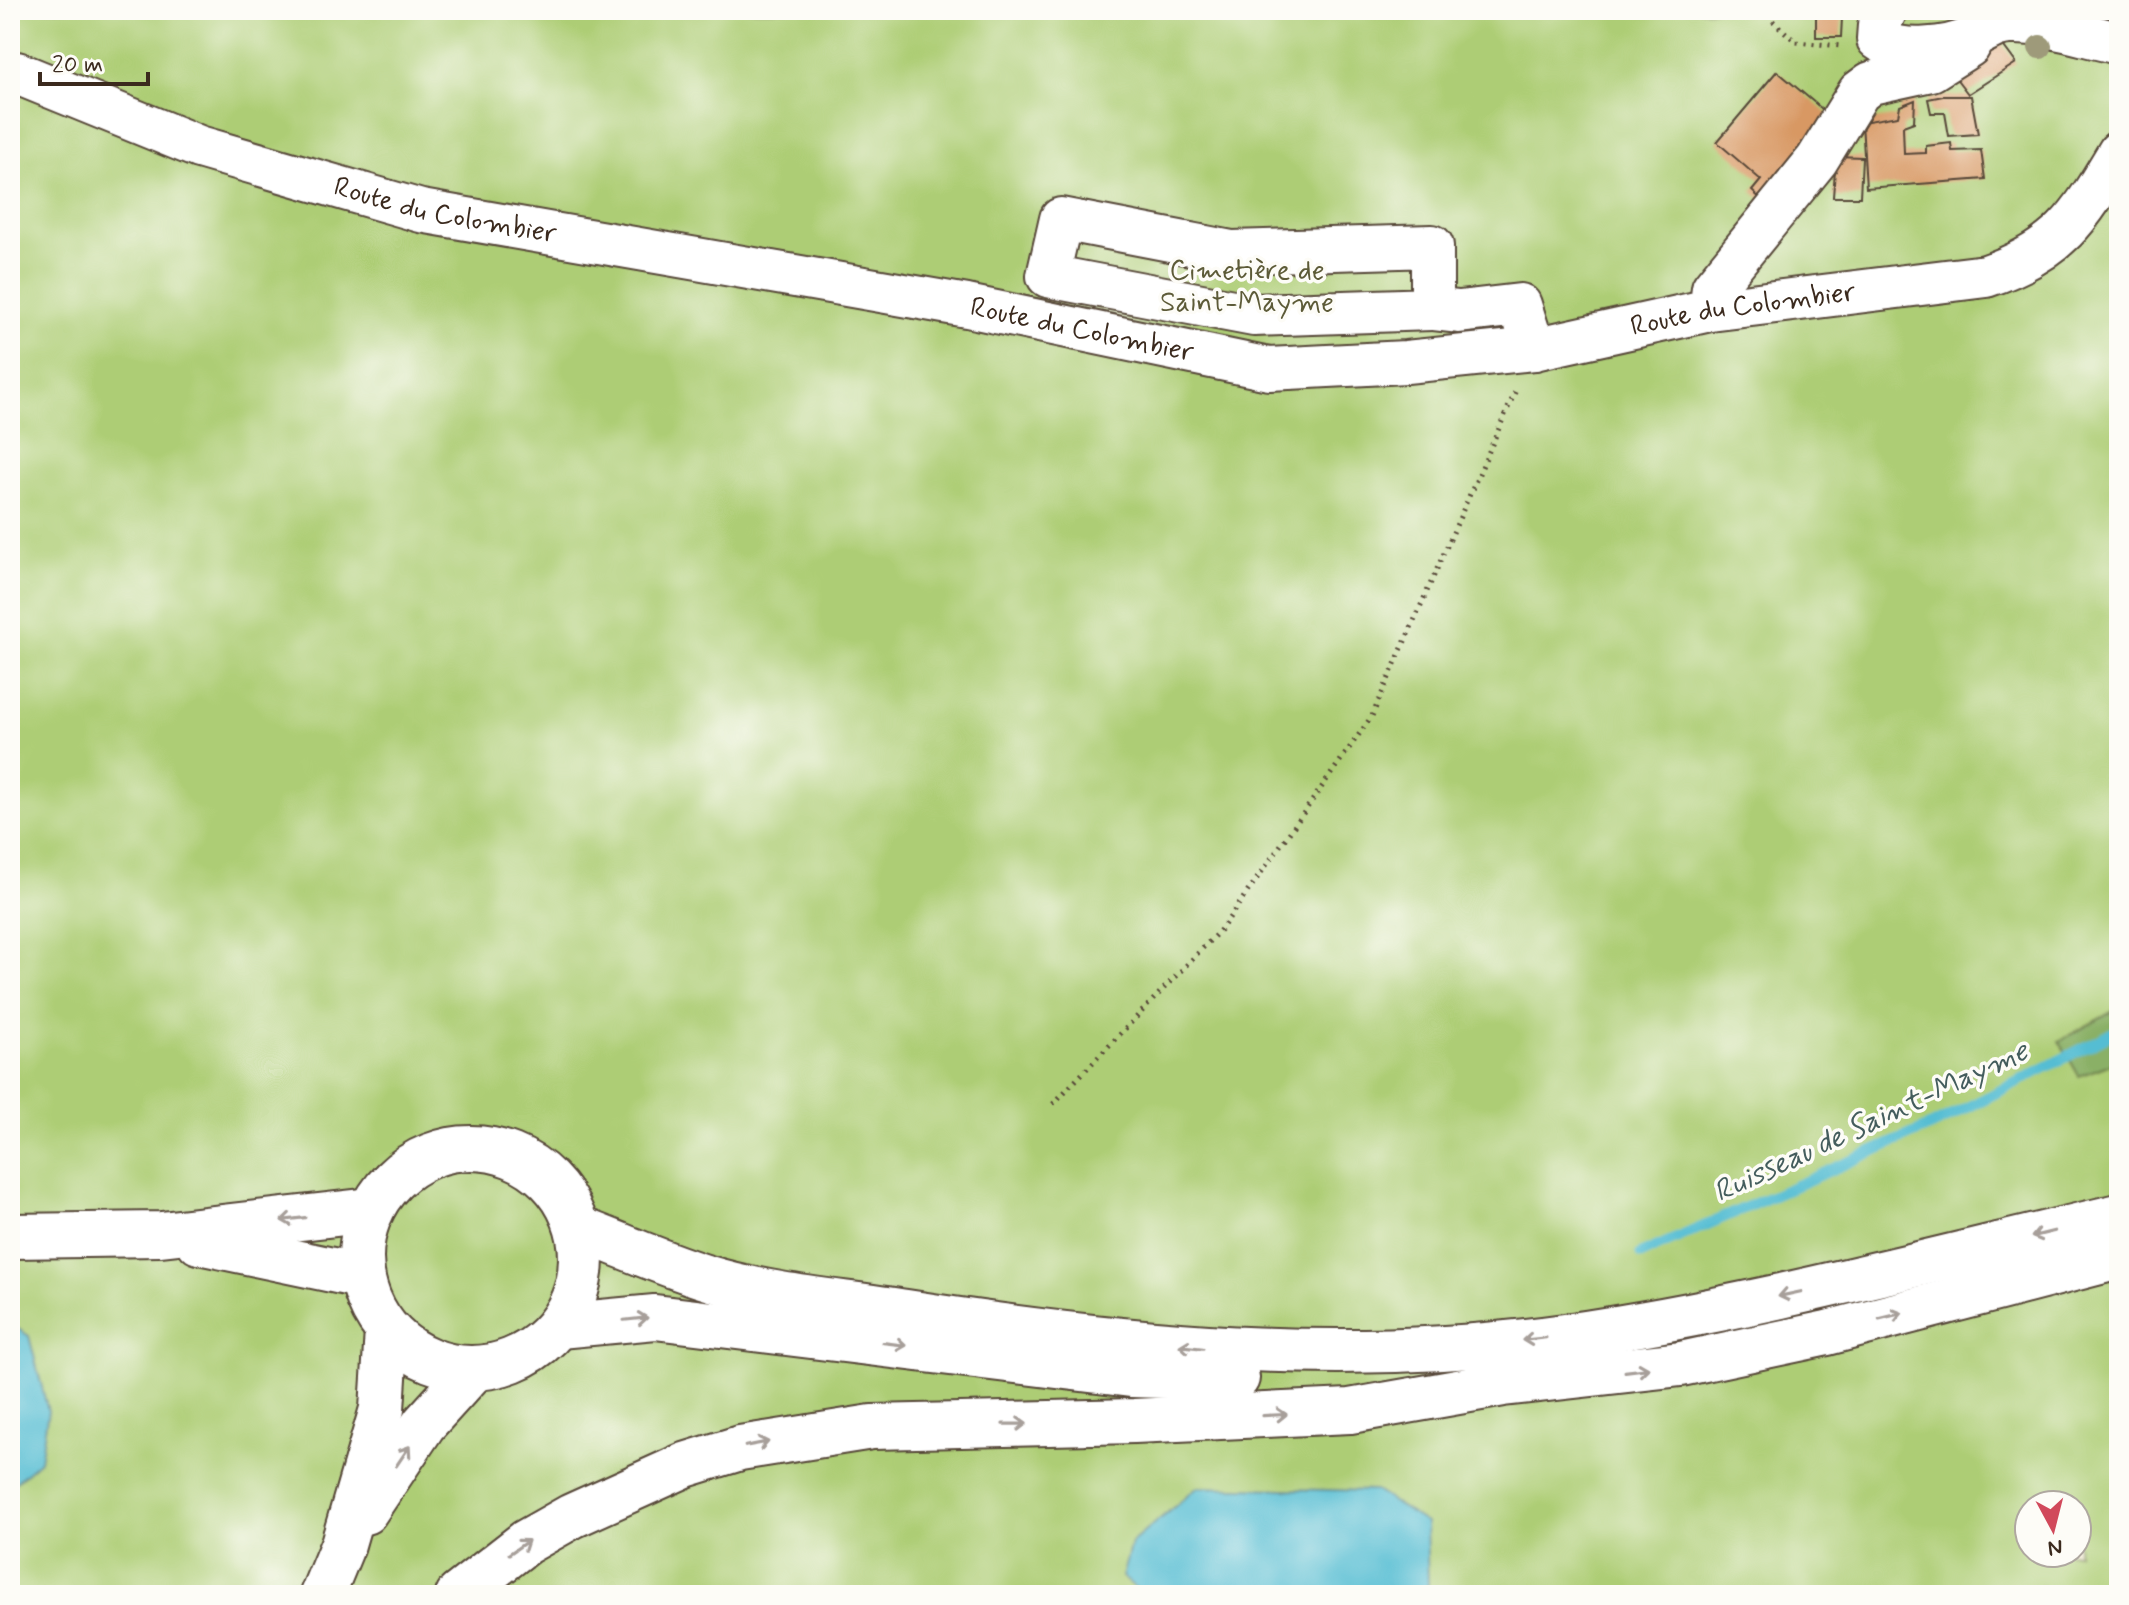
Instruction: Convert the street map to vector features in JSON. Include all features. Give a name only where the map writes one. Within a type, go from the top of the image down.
[{"type":"main road","points":[[462,1147],[500,1151],[535,1167],[562,1194],[579,1229],[582,1267],[575,1299],[559,1326],[535,1349],[506,1363],[474,1369],[442,1365],[412,1352],[387,1331],[369,1304],[361,1276],[360,1247],[371,1210],[393,1179],[424,1157],[462,1147]]},
{"type":"main road","points":[[10,1236],[161,1234],[371,1210]]},
{"type":"main road","points":[[579,1229],[719,1282],[1009,1328],[1223,1350],[1357,1352],[1560,1337],[1647,1323],[1905,1269],[2119,1216]]},
{"type":"main road","points":[[161,1234],[361,1276]]},
{"type":"main road","points":[[458,1595],[526,1542],[572,1516],[685,1465],[752,1445],[872,1427],[1134,1421],[1350,1411],[1503,1384],[1681,1364],[1827,1333],[2119,1257]]},
{"type":"main road","points":[[559,1326],[655,1317],[1131,1375],[1503,1384]]},
{"type":"main road","points":[[322,1595],[343,1544],[382,1409],[387,1331]]},
{"type":"main road","points":[[343,1544],[424,1424],[474,1369]]},
{"type":"street","points":[[1886,10],[1878,39],[1889,47],[1906,51],[1971,39],[2015,16],[2119,43]]},
{"type":"street","points":[[1710,310],[1713,288],[1817,160],[1859,92],[1871,83],[1931,70],[1969,46],[1971,39]]},
{"type":"street","name":"Route du Colombier","points":[[10,73],[17,73],[199,147],[421,211],[967,306],[1269,369],[1406,362],[1534,349],[1710,310],[1986,276],[2024,263],[2060,238],[2084,211],[2119,152]]},
{"type":"street","points":[[1054,249],[1226,283],[1432,297],[1459,312],[1520,305],[1534,349]]},
{"type":"path","points":[[1761,10],[1796,42]]},
{"type":"path","points":[[1053,1104],[1222,928],[1372,716],[1534,349]]},
{"type":"green space","name":"Cimetière de Saint-Mayme","points":[[10,10],[2119,10],[2119,1595],[10,1595]]},
{"type":"green space","points":[[2119,1008],[2119,1061],[2079,1076],[2059,1041]]},
{"type":"water","points":[[10,1324],[29,1336],[48,1411],[40,1461],[10,1487]]},
{"type":"water","points":[[1198,1487],[1375,1491],[1426,1523],[1428,1585],[1417,1595],[1144,1595],[1122,1577],[1131,1543]]},
{"type":"building","points":[[1824,10],[1837,10],[1837,17],[1842,18],[1841,37],[1816,37],[1816,14]]},
{"type":"building","points":[[2100,10],[2119,10],[2119,31],[2097,27]]},
{"type":"building","points":[[1999,40],[2016,63],[1968,94],[1952,73]]},
{"type":"building","points":[[1777,71],[1835,120],[1764,202],[1752,191],[1761,180],[1717,142]]},
{"type":"building","points":[[1971,96],[1978,134],[1949,136],[1945,113],[1931,113],[1928,99]]},
{"type":"building","points":[[1915,100],[1914,122],[1903,126],[1904,154],[1926,153],[1926,146],[1951,143],[1952,151],[1981,150],[1985,179],[1866,188],[1862,122],[1898,116],[1900,106]]},
{"type":"building","points":[[1836,156],[1862,157],[1860,197],[1833,197]]},
{"type":"waterway","name":"Ruisseau de Saint-Mayme","points":[[1641,1254],[1935,1124],[2119,1030]]}]
